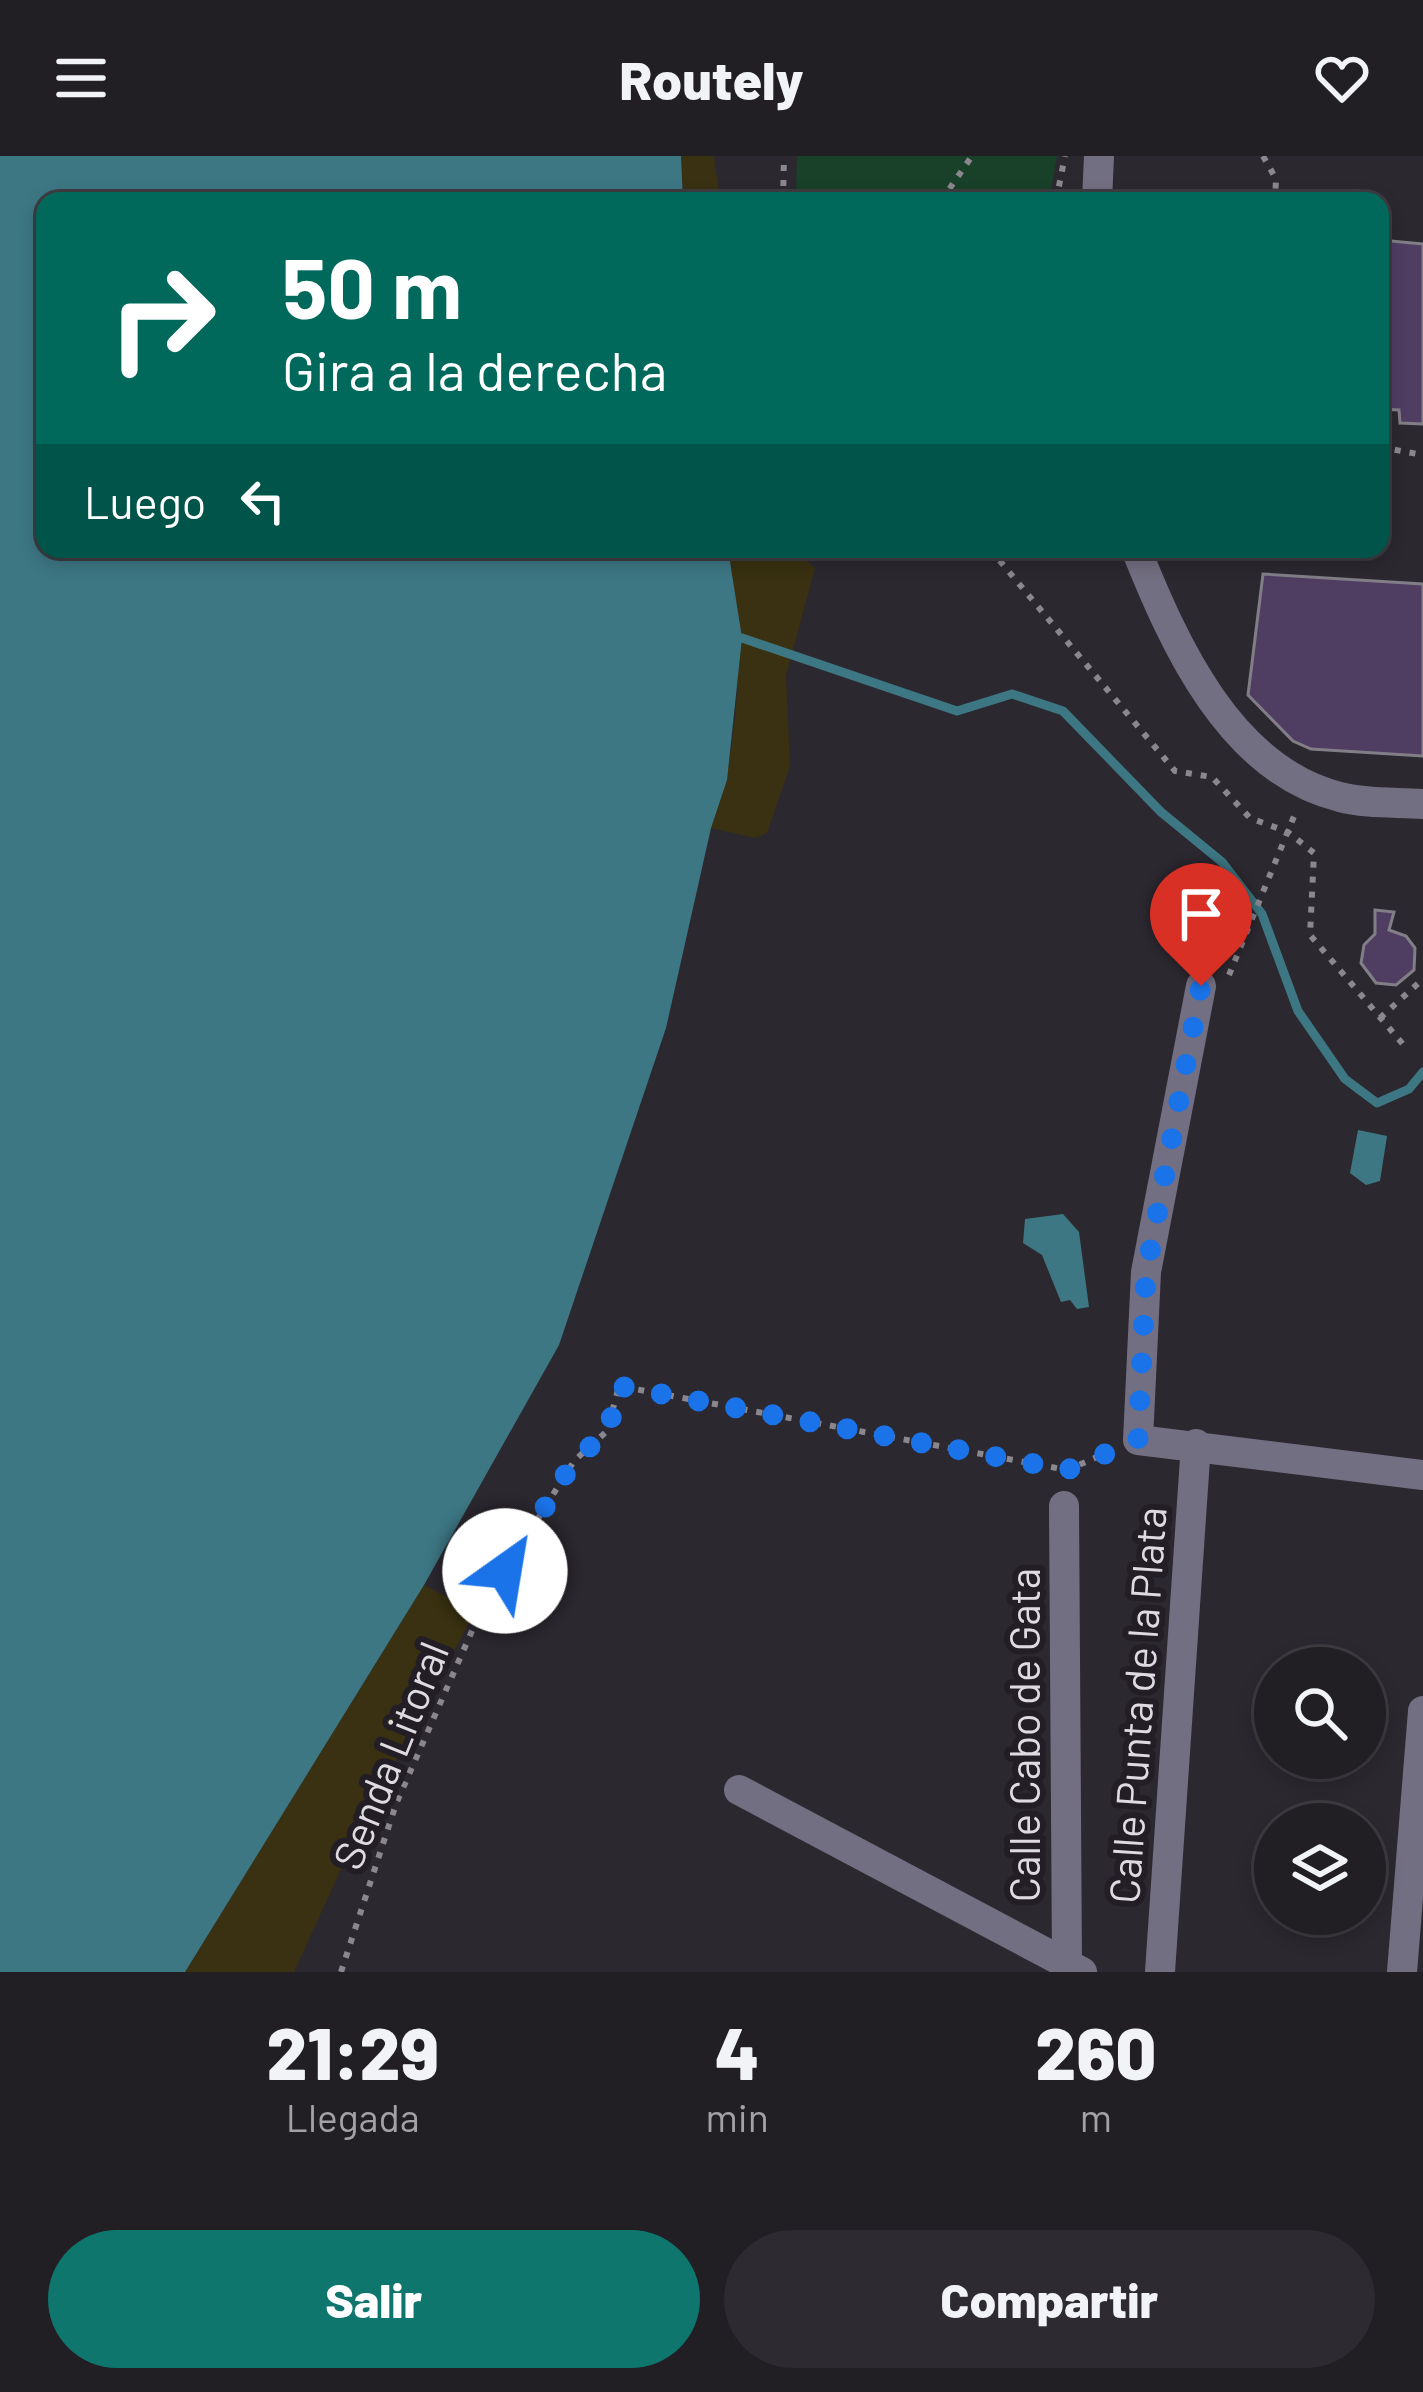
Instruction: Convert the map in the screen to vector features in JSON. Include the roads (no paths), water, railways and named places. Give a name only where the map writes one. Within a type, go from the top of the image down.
[{"type":"street","points":[[1097,192],[1099,156]]},
{"type":"street","points":[[1140,558],[1168,627],[1224,715],[1254,749],[1294,780],[1341,798],[1423,804]]},
{"type":"street","points":[[1213,990],[1146,1273],[1138,1440],[1423,1475]]},
{"type":"street","name":"Calle Punta de la Plata","points":[[1160,1972],[1196,1444]]},
{"type":"street","name":"Calle Cabo de Gata","points":[[1064,1506],[1075,1968]]},
{"type":"street","points":[[1402,1972],[1423,1711]]},
{"type":"street","points":[[740,1790],[1075,1968]]},
{"type":"water","points":[[0,156],[681,156],[683,192],[36,192],[36,558],[729,558],[742,638],[727,780],[711,828],[666,1028],[559,1345],[424,1585],[185,1972],[0,1972]]},
{"type":"water","points":[[1358,1130],[1387,1136],[1380,1181],[1366,1185],[1350,1173]]},
{"type":"water","points":[[1063,1214],[1079,1232],[1089,1307],[1077,1309],[1070,1300],[1061,1302],[1042,1255],[1023,1243],[1025,1219]]},
{"type":"waterway","points":[[742,638],[957,711],[1012,694],[1063,711],[1161,812],[1222,862],[1262,914],[1298,1011],[1345,1079],[1377,1103],[1409,1089],[1423,1072]]}]
